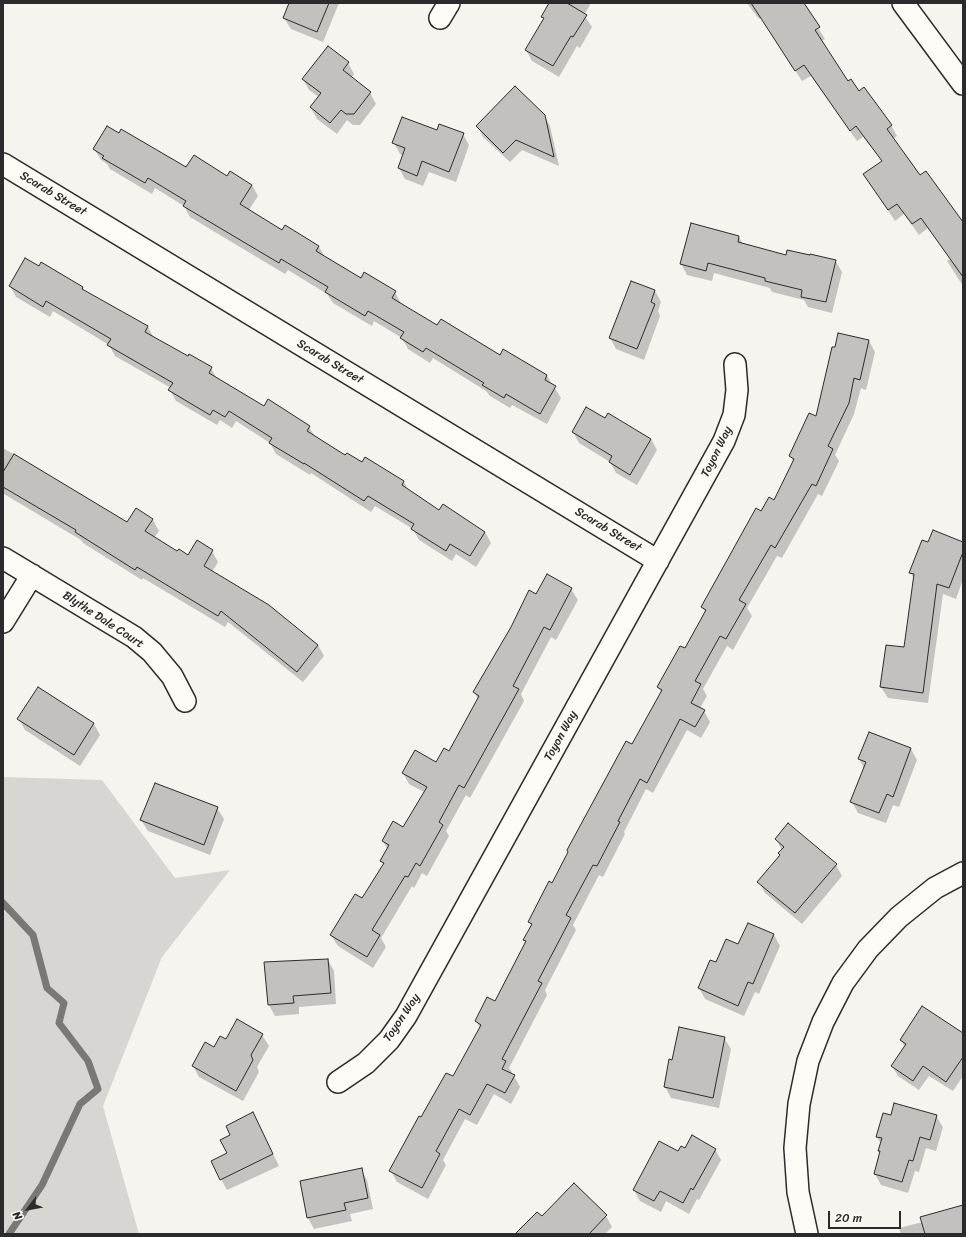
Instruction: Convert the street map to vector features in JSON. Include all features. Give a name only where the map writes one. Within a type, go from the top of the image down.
[{"type":"street","points":[[903,3],[963,84]]},
{"type":"street","name":"Scarab Street","points":[[3,164],[658,560]]},
{"type":"street","name":"Toyon Way","points":[[338,1082],[366,1063],[389,1040],[406,1016],[724,441],[734,415],[737,390],[735,364]]},
{"type":"street","name":"Blythe Dale Court","points":[[3,558],[134,637],[152,652],[172,676],[185,701]]},
{"type":"street","points":[[3,622],[32,575]]},
{"type":"street","points":[[807,1234],[798,1192],[795,1148],[798,1104],[808,1061],[823,1022],[843,983],[868,949],[899,917],[935,888],[963,873]]},
{"type":"shaded area","points":[[3,777],[102,780],[175,878],[230,870],[162,957],[103,1106],[139,1234],[3,1234]]},
{"type":"building","points":[[289,3],[329,3],[317,32],[283,18]]},
{"type":"building","points":[[549,3],[567,3],[587,15],[573,37],[571,36],[553,66],[525,50],[544,18],[541,17]]},
{"type":"building","points":[[751,3],[804,3],[820,27],[815,30],[848,81],[851,79],[859,91],[864,87],[892,125],[887,129],[920,175],[926,171],[963,222],[963,277],[921,218],[912,224],[897,204],[888,210],[863,174],[882,161],[856,126],[850,131],[804,65],[795,71]]},
{"type":"building","points":[[328,46],[349,62],[343,70],[371,92],[354,114],[346,114],[341,110],[330,123],[310,107],[321,93],[302,79]]},
{"type":"building","points":[[515,86],[545,115],[554,157],[516,140],[503,153],[476,126]]},
{"type":"building","points":[[402,117],[437,130],[439,124],[464,133],[449,172],[422,161],[417,176],[398,168],[405,148],[392,143]]},
{"type":"building","points":[[107,126],[119,133],[121,129],[186,167],[194,155],[227,176],[230,171],[252,185],[240,204],[282,230],[285,225],[319,246],[316,251],[361,278],[364,272],[396,291],[392,298],[437,325],[441,319],[500,355],[503,349],[547,375],[545,380],[556,386],[540,414],[506,394],[504,398],[482,385],[484,383],[426,348],[423,352],[400,338],[404,332],[368,311],[365,316],[325,292],[328,287],[281,259],[279,263],[183,206],[186,201],[148,178],[145,183],[102,158],[104,156],[93,149]]},
{"type":"building","points":[[691,223],[739,236],[738,242],[786,255],[787,250],[836,260],[826,302],[801,297],[802,290],[765,281],[765,278],[708,263],[706,271],[680,264]]},
{"type":"building","points":[[25,258],[39,266],[41,262],[83,287],[82,289],[148,326],[145,332],[188,356],[189,354],[212,367],[209,373],[264,406],[268,399],[310,426],[307,431],[345,455],[347,453],[362,462],[365,457],[404,481],[402,485],[439,510],[443,504],[485,532],[470,556],[450,544],[446,551],[411,529],[414,524],[368,496],[364,501],[269,443],[272,438],[229,411],[225,417],[213,410],[210,415],[168,390],[173,383],[107,345],[111,339],[46,301],[43,307],[9,286]]},
{"type":"building","points":[[631,281],[655,290],[651,302],[655,304],[637,349],[609,338]]},
{"type":"building","points":[[838,333],[869,340],[860,380],[854,378],[849,403],[828,446],[833,449],[816,486],[812,484],[775,548],[771,545],[739,600],[746,604],[726,639],[720,636],[695,681],[701,684],[691,703],[705,710],[695,727],[680,719],[647,783],[640,779],[597,866],[593,865],[566,915],[571,918],[538,981],[542,983],[502,1059],[506,1061],[502,1069],[515,1075],[505,1093],[487,1084],[470,1115],[459,1109],[436,1151],[440,1154],[422,1188],[389,1171],[419,1116],[421,1117],[446,1073],[453,1076],[481,1025],[475,1021],[487,997],[495,1001],[526,941],[523,940],[532,924],[528,922],[549,881],[552,883],[568,852],[567,850],[626,741],[632,744],[662,690],[657,687],[680,646],[685,648],[706,610],[701,607],[756,508],[761,511],[769,497],[774,500],[794,459],[789,456],[809,413],[816,416],[832,347],[835,347]]},
{"type":"building","points":[[586,407],[605,418],[608,413],[651,439],[630,475],[609,462],[612,456],[572,432]]},
{"type":"building","points":[[14,454],[127,522],[136,508],[153,519],[145,531],[177,551],[179,549],[188,555],[197,540],[213,550],[204,566],[269,605],[318,645],[297,672],[221,611],[218,616],[137,567],[135,570],[75,532],[76,530],[3,487],[3,472]]},
{"type":"building","points":[[933,530],[963,542],[963,552],[949,588],[937,584],[923,693],[880,687],[886,645],[904,647],[914,574],[909,573],[922,540],[928,542]]},
{"type":"building","points":[[547,574],[572,588],[550,630],[544,627],[513,686],[519,689],[464,788],[459,785],[439,822],[443,825],[420,866],[416,863],[408,877],[405,876],[372,930],[380,935],[367,957],[330,935],[355,894],[362,898],[384,863],[380,861],[389,845],[382,841],[393,821],[403,827],[427,787],[402,773],[415,750],[436,762],[444,748],[449,751],[479,696],[473,692],[511,627],[529,590],[536,594]]},
{"type":"building","points":[[38,687],[94,723],[74,755],[17,719]]},
{"type":"building","points":[[869,732],[911,748],[893,797],[887,794],[879,813],[850,802],[866,762],[858,759]]},
{"type":"building","points":[[155,783],[218,807],[204,845],[140,820]]},
{"type":"building","points":[[788,823],[837,864],[795,913],[757,882],[780,855],[778,853],[784,847],[775,839]]},
{"type":"building","points":[[748,923],[774,934],[753,984],[748,982],[738,1006],[698,988],[710,960],[716,962],[726,939],[738,944]]},
{"type":"building","points":[[328,959],[331,993],[293,996],[294,1003],[268,1005],[264,962]]},
{"type":"building","points":[[922,1006],[963,1033],[963,1057],[946,1082],[923,1066],[913,1081],[891,1066],[906,1044],[900,1040]]},
{"type":"building","points":[[237,1019],[263,1034],[251,1055],[253,1060],[236,1091],[192,1066],[205,1042],[214,1047],[220,1036],[226,1039]]},
{"type":"building","points":[[679,1027],[725,1037],[713,1098],[664,1087],[669,1059],[672,1060]]},
{"type":"building","points":[[894,1103],[937,1115],[930,1140],[920,1137],[913,1161],[909,1160],[902,1182],[874,1174],[882,1138],[876,1137],[883,1113],[891,1115]]},
{"type":"building","points":[[253,1112],[273,1154],[220,1180],[211,1161],[227,1153],[220,1140],[230,1135],[226,1126]]},
{"type":"building","points":[[692,1135],[716,1149],[693,1190],[691,1188],[683,1203],[660,1191],[654,1201],[633,1190],[659,1141],[678,1151],[681,1146],[685,1148]]},
{"type":"building","points":[[362,1168],[368,1198],[344,1203],[346,1210],[307,1218],[300,1181]]},
{"type":"building","points":[[574,1183],[607,1215],[589,1234],[515,1234],[537,1212],[542,1216]]},
{"type":"building","points":[[963,1205],[963,1234],[925,1234],[920,1217]]},
{"type":"waterway","points":[[3,903],[33,935],[47,988],[64,1003],[59,1023],[88,1061],[98,1089],[80,1104],[42,1185],[9,1234]]}]
